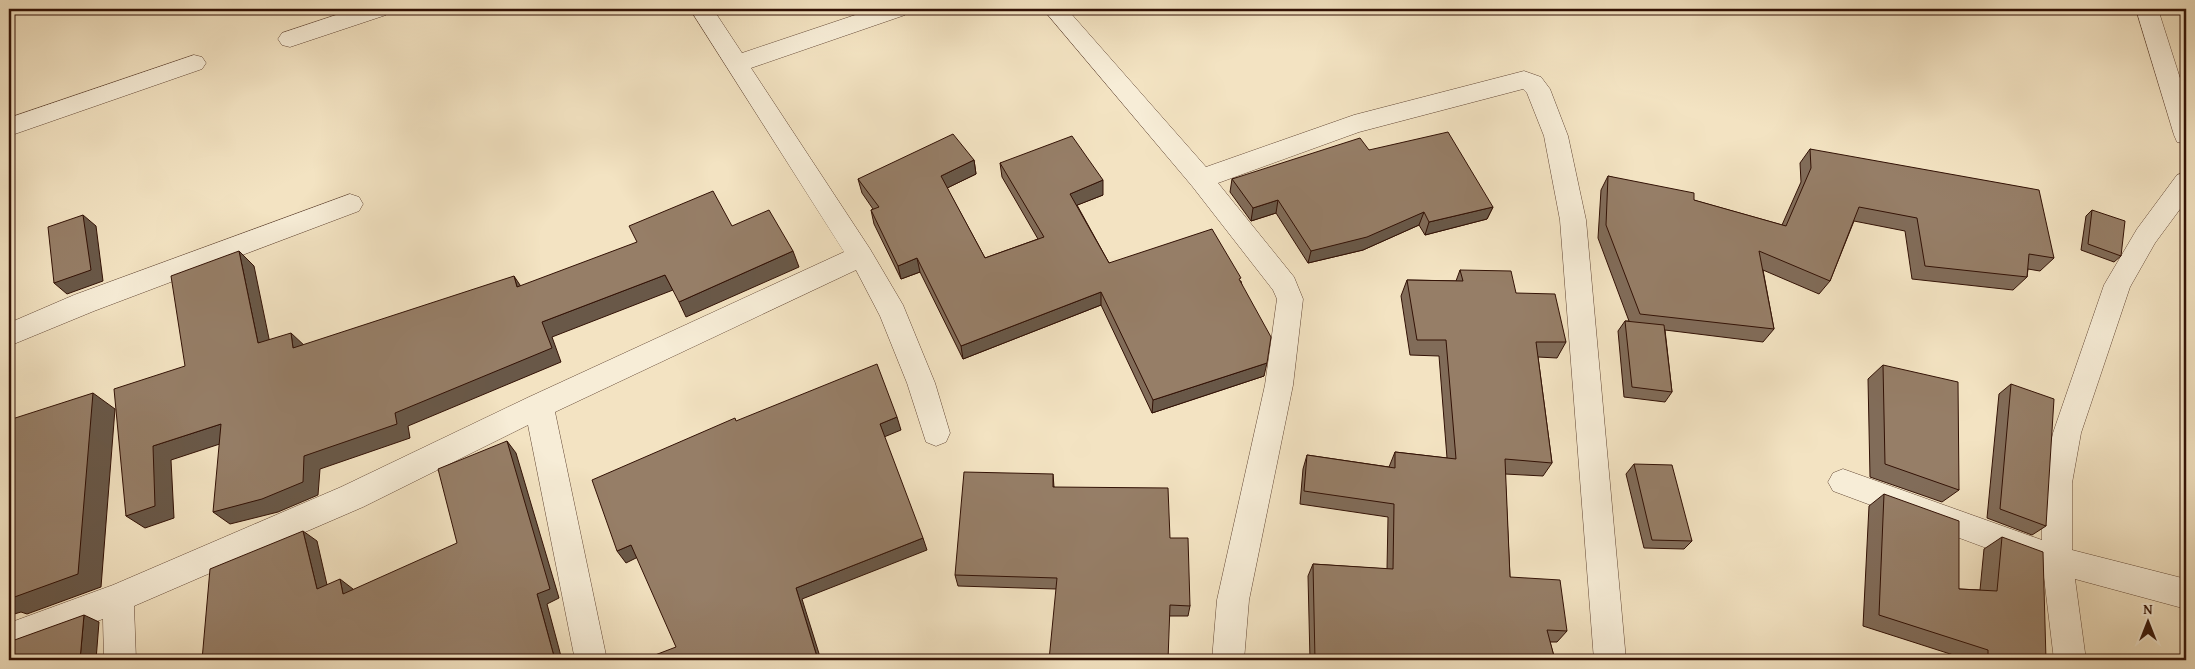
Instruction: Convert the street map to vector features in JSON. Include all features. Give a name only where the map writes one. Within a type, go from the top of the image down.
[{"type":"street","points":[[290,39],[378,9]]},
{"type":"street","points":[[701,9],[861,256],[893,313],[921,383],[936,433]]},
{"type":"street","points":[[737,64],[897,9]]},
{"type":"street","points":[[1054,9],[1201,179],[1285,285],[1290,299],[1278,385],[1233,600],[1228,660]]},
{"type":"street","points":[[2147,9],[2186,135]]},
{"type":"street","points":[[9,127],[194,63]]},
{"type":"street","points":[[1201,179],[1372,119],[1524,80],[1533,84],[1538,89],[1556,136],[1573,220],[1610,660]]},
{"type":"street","points":[[2070,660],[2057,560],[2057,483],[2067,433],[2117,285],[2146,236],[2186,182]]},
{"type":"street","points":[[9,336],[84,303],[350,204]]},
{"type":"street","points":[[9,638],[118,598],[352,497],[539,406],[861,256]]},
{"type":"street","points":[[539,406],[591,660]]},
{"type":"street","points":[[1843,482],[2057,560],[2186,594]]},
{"type":"street","points":[[118,598],[120,660]]},
{"type":"building","points":[[1448,132],[1493,207],[1429,222],[1424,212],[1367,237],[1311,251],[1278,200],[1253,208],[1232,179],[1360,138],[1369,150]]},
{"type":"building","points":[[953,134],[974,160],[941,176],[985,258],[1044,237],[1000,163],[1072,136],[1103,180],[1070,194],[1109,263],[1212,229],[1241,278],[1239,279],[1271,337],[1267,363],[1153,400],[1101,292],[961,346],[917,258],[898,266],[871,210],[879,207],[858,179]]},
{"type":"building","points":[[1810,149],[2039,190],[2054,258],[2029,254],[2027,277],[1925,266],[1917,218],[1859,207],[1830,281],[1759,251],[1774,329],[1640,314],[1606,225],[1608,176],[1694,193],[1694,200],[1786,226],[1811,168]]},
{"type":"building","points":[[713,191],[732,226],[769,210],[793,251],[679,302],[665,275],[542,322],[552,348],[395,413],[397,424],[304,456],[303,482],[262,499],[213,512],[221,424],[153,446],[155,506],[126,516],[114,389],[185,366],[171,276],[239,251],[258,343],[291,333],[293,348],[514,276],[517,287],[637,242],[629,226]]},
{"type":"building","points":[[2092,210],[2125,221],[2121,256],[2088,244]]},
{"type":"building","points":[[83,215],[91,270],[54,283],[48,227]]},
{"type":"building","points":[[1460,270],[1511,271],[1516,293],[1555,294],[1566,342],[1536,342],[1552,463],[1505,459],[1510,577],[1560,580],[1567,631],[1547,630],[1555,660],[1315,660],[1313,564],[1393,569],[1394,504],[1304,491],[1307,455],[1395,468],[1395,452],[1456,459],[1446,340],[1417,340],[1407,280],[1463,281]]},
{"type":"building","points":[[1625,321],[1664,325],[1672,392],[1632,387]]},
{"type":"building","points":[[877,364],[897,417],[880,424],[923,538],[796,588],[818,660],[642,660],[676,647],[631,545],[617,551],[592,480],[735,418],[736,421]]},
{"type":"building","points":[[1883,365],[1958,382],[1959,490],[1885,464]]},
{"type":"building","points":[[2011,384],[2054,399],[2046,526],[2000,509]]},
{"type":"building","points":[[93,393],[78,574],[9,599],[9,420]]},
{"type":"building","points":[[507,441],[550,589],[537,594],[555,660],[202,660],[210,569],[303,531],[317,589],[340,579],[343,594],[457,543],[438,469]]},
{"type":"building","points":[[1634,464],[1672,465],[1692,541],[1652,540]]},
{"type":"building","points":[[964,472],[1053,474],[1053,487],[1168,488],[1170,538],[1188,538],[1190,606],[1170,605],[1168,660],[1049,660],[1057,578],[955,575]]},
{"type":"building","points":[[1884,494],[1959,521],[1959,589],[1997,591],[2002,537],[2043,552],[2046,660],[1988,660],[1988,650],[1879,615]]},
{"type":"building","points":[[84,615],[80,660],[9,660],[9,642]]}]
